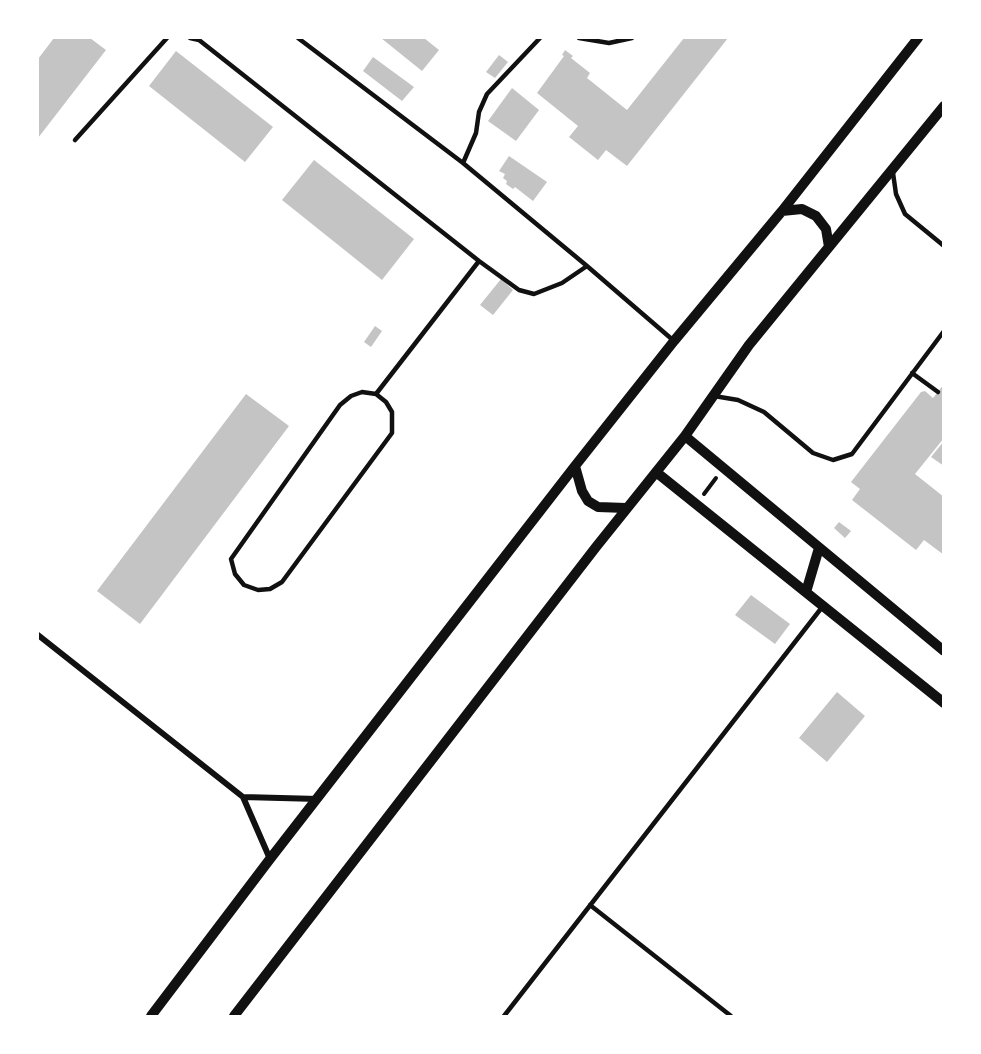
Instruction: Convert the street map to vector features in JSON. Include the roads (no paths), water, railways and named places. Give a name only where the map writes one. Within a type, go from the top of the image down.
[{"type":"street","points":[[151,1017],[270,859],[575,466],[674,341],[782,211],[918,38]]},
{"type":"street","points":[[234,1017],[626,508],[685,436],[750,345],[944,106]]},
{"type":"street","points":[[782,211],[802,209],[816,216],[826,229],[829,247]]},
{"type":"street","points":[[685,436],[944,651]]},
{"type":"street","points":[[575,466],[582,491],[588,501],[598,507],[626,508]]},
{"type":"street","points":[[656,472],[944,703]]},
{"type":"street","points":[[806,592],[819,548]]},
{"type":"street","points":[[38,635],[243,797],[270,859]]},
{"type":"street","points":[[243,797],[318,799]]},
{"type":"lane","points":[[75,140],[167,38]]},
{"type":"lane","points":[[190,38],[199,40],[519,290],[534,294],[562,283],[587,266]]},
{"type":"lane","points":[[298,38],[463,163],[674,341]]},
{"type":"lane","points":[[463,163],[476,133],[479,112],[487,94],[540,38]]},
{"type":"lane","points":[[579,38],[609,43],[632,38]]},
{"type":"lane","points":[[892,170],[896,194],[905,214],[944,246]]},
{"type":"lane","points":[[376,394],[479,261]]},
{"type":"lane","points":[[714,396],[738,400],[764,412],[813,453],[833,460],[852,454],[944,332]]},
{"type":"lane","points":[[912,373],[938,392]]},
{"type":"lane","points":[[362,392],[376,394],[386,402],[392,412],[392,433],[282,582],[270,589],[258,590],[244,585],[235,574],[231,559],[340,405],[351,396],[362,392]]},
{"type":"lane","points":[[504,1017],[823,606]]},
{"type":"lane","points":[[590,905],[731,1017]]}]
